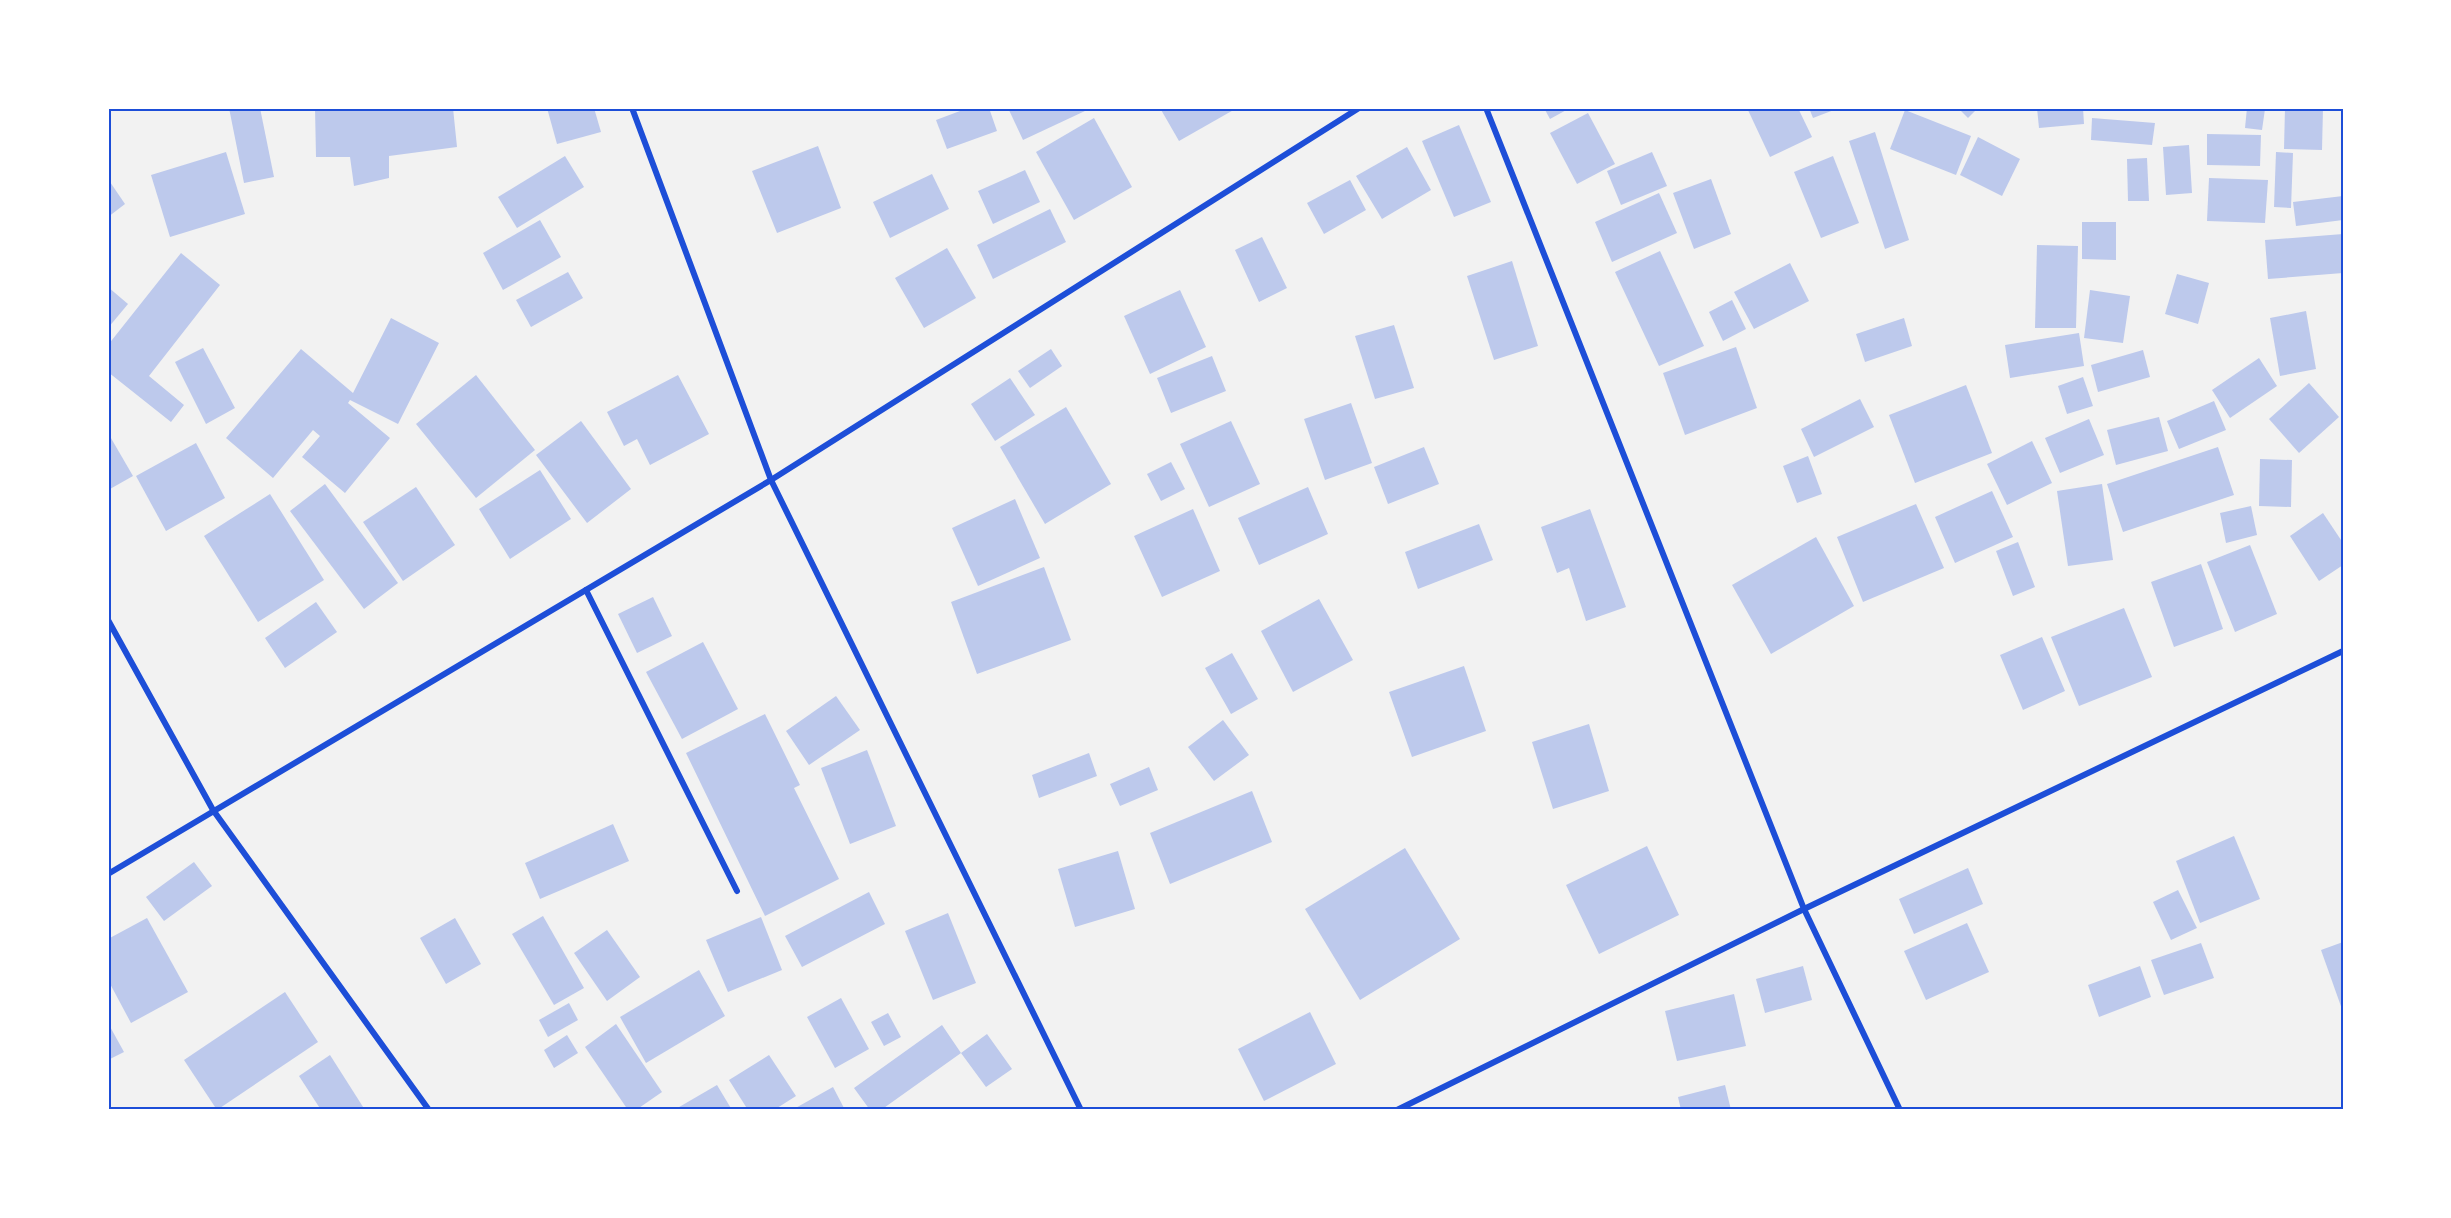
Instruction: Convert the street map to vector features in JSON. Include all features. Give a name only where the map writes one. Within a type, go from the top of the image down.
[{"type":"street","points":[[632,108],[771,480],[1081,1110]]},
{"type":"street","points":[[108,874],[771,480],[1359,108]]},
{"type":"street","points":[[1486,108],[1804,909],[1900,1110]]},
{"type":"street","points":[[586,590],[737,891]]},
{"type":"street","points":[[108,620],[213,810],[429,1110]]},
{"type":"street","points":[[1396,1110],[1804,909],[2343,651]]},
{"type":"building","points":[[229,108],[260,108],[274,177],[244,183]]},
{"type":"building","points":[[315,108],[453,108],[457,147],[389,156],[389,178],[354,186],[350,157],[316,157]]},
{"type":"building","points":[[547,108],[594,108],[601,132],[557,144]]},
{"type":"building","points":[[968,108],[989,108],[997,131],[947,149],[936,120]]},
{"type":"building","points":[[1008,108],[1083,108],[1085,111],[1023,140]]},
{"type":"building","points":[[1160,108],[1237,108],[1179,141]]},
{"type":"building","points":[[1544,108],[1570,108],[1550,119]]},
{"type":"building","points":[[1747,108],[1798,108],[1812,137],[1770,157]]},
{"type":"building","points":[[1809,108],[1839,108],[1813,118]]},
{"type":"building","points":[[1958,108],[1978,108],[1968,118]]},
{"type":"building","points":[[2037,108],[2083,108],[2084,124],[2039,128]]},
{"type":"building","points":[[2247,108],[2265,109],[2262,130],[2245,128]]},
{"type":"building","points":[[2285,108],[2323,108],[2322,150],[2284,149]]},
{"type":"building","points":[[1905,110],[1971,136],[1956,175],[1890,149]]},
{"type":"building","points":[[1588,113],[1615,164],[1577,184],[1550,133]]},
{"type":"building","points":[[1094,118],[1132,187],[1074,220],[1036,152]]},
{"type":"building","points":[[2092,118],[2155,123],[2152,145],[2091,140]]},
{"type":"building","points":[[1459,125],[1491,202],[1454,217],[1422,141]]},
{"type":"building","points":[[1875,132],[1909,240],[1885,249],[1849,141]]},
{"type":"building","points":[[2207,134],[2261,135],[2260,166],[2207,165]]},
{"type":"building","points":[[1978,137],[2020,159],[2002,196],[1960,175]]},
{"type":"building","points":[[2189,145],[2192,193],[2166,195],[2163,147]]},
{"type":"building","points":[[818,146],[841,208],[777,233],[752,171]]},
{"type":"building","points":[[1407,147],[1431,190],[1382,219],[1356,176]]},
{"type":"building","points":[[226,152],[245,214],[170,237],[151,175]]},
{"type":"building","points":[[1652,152],[1667,186],[1621,205],[1607,171]]},
{"type":"building","points":[[2276,152],[2293,153],[2291,208],[2274,207]]},
{"type":"building","points":[[565,156],[584,187],[517,228],[498,197]]},
{"type":"building","points":[[1833,156],[1859,223],[1821,238],[1794,172]]},
{"type":"building","points":[[2147,158],[2149,201],[2128,201],[2127,159]]},
{"type":"building","points":[[1025,170],[1040,202],[993,224],[978,191]]},
{"type":"building","points":[[932,174],[949,209],[890,238],[873,202]]},
{"type":"building","points":[[2209,178],[2268,180],[2265,223],[2207,221]]},
{"type":"building","points":[[108,179],[125,204],[108,217]]},
{"type":"building","points":[[1711,179],[1731,234],[1694,249],[1673,193]]},
{"type":"building","points":[[1350,180],[1366,210],[1324,234],[1307,203]]},
{"type":"building","points":[[1659,193],[1677,233],[1612,262],[1595,222]]},
{"type":"building","points":[[2343,196],[2343,220],[2296,226],[2293,202]]},
{"type":"building","points":[[1050,209],[1066,242],[993,279],[977,245]]},
{"type":"building","points":[[540,220],[561,257],[503,290],[483,253]]},
{"type":"building","points":[[2082,222],[2116,222],[2116,260],[2082,259]]},
{"type":"building","points":[[2343,234],[2343,273],[2268,279],[2265,240]]},
{"type":"building","points":[[1262,237],[1287,288],[1259,302],[1235,250]]},
{"type":"building","points":[[2037,245],[2078,246],[2076,328],[2035,328]]},
{"type":"building","points":[[947,248],[976,298],[924,328],[895,278]]},
{"type":"building","points":[[1660,251],[1704,346],[1659,366],[1615,272]]},
{"type":"building","points":[[181,253],[220,285],[149,376],[184,405],[171,422],[108,372],[108,345]]},
{"type":"building","points":[[1512,261],[1538,346],[1494,360],[1467,276]]},
{"type":"building","points":[[1790,263],[1809,301],[1754,329],[1734,292]]},
{"type":"building","points":[[568,272],[583,298],[531,327],[516,300]]},
{"type":"building","points":[[2177,274],[2209,283],[2198,324],[2165,314]]},
{"type":"building","points":[[108,287],[128,304],[108,328]]},
{"type":"building","points":[[1180,290],[1206,347],[1150,374],[1124,316]]},
{"type":"building","points":[[2090,290],[2130,296],[2123,343],[2084,338]]},
{"type":"building","points":[[1732,300],[1746,329],[1723,341],[1709,312]]},
{"type":"building","points":[[2306,311],[2316,369],[2280,376],[2270,318]]},
{"type":"building","points":[[391,318],[439,343],[398,424],[350,400],[348,403],[390,438],[345,493],[302,457],[320,436],[313,430],[273,478],[226,438],[301,349],[353,393]]},
{"type":"building","points":[[1904,318],[1912,346],[1865,362],[1856,334]]},
{"type":"building","points":[[1394,325],[1414,388],[1375,399],[1355,336]]},
{"type":"building","points":[[2079,333],[2084,366],[2010,378],[2005,345]]},
{"type":"building","points":[[1736,347],[1757,408],[1685,435],[1663,373]]},
{"type":"building","points":[[203,348],[235,408],[206,424],[175,362]]},
{"type":"building","points":[[1051,349],[1062,366],[1030,388],[1018,371]]},
{"type":"building","points":[[2143,350],[2150,377],[2098,392],[2091,365]]},
{"type":"building","points":[[1212,356],[1226,391],[1171,413],[1157,378]]},
{"type":"building","points":[[2259,358],[2277,386],[2230,418],[2212,390]]},
{"type":"building","points":[[476,375],[535,450],[476,498],[416,424]]},
{"type":"building","points":[[678,375],[709,434],[650,465],[637,439],[624,446],[607,412]]},
{"type":"building","points":[[2083,377],[2093,406],[2067,414],[2058,386]]},
{"type":"building","points":[[1010,378],[1035,415],[995,441],[971,404]]},
{"type":"building","points":[[2309,383],[2339,417],[2299,453],[2269,419]]},
{"type":"building","points":[[1966,385],[1992,453],[1915,483],[1889,415]]},
{"type":"building","points":[[1860,399],[1874,427],[1814,457],[1801,429]]},
{"type":"building","points":[[2214,401],[2226,430],[2179,449],[2167,421]]},
{"type":"building","points":[[1351,403],[1372,463],[1325,480],[1304,419]]},
{"type":"building","points":[[1066,407],[1111,484],[1045,524],[1000,447]]},
{"type":"building","points":[[2159,417],[2168,451],[2116,465],[2107,430]]},
{"type":"building","points":[[2089,419],[2104,455],[2060,473],[2045,438]]},
{"type":"building","points":[[581,421],[631,489],[587,523],[536,455]]},
{"type":"building","points":[[1231,421],[1260,484],[1209,507],[1180,444]]},
{"type":"building","points":[[108,433],[133,476],[110,489],[108,485]]},
{"type":"building","points":[[2032,441],[2052,483],[2007,505],[1987,464]]},
{"type":"building","points":[[196,443],[225,498],[166,531],[136,476]]},
{"type":"building","points":[[1424,447],[1439,484],[1388,504],[1374,467]]},
{"type":"building","points":[[2218,447],[2234,495],[2123,532],[2107,484]]},
{"type":"building","points":[[1808,456],[1822,494],[1797,503],[1783,466]]},
{"type":"building","points":[[2260,459],[2292,460],[2291,507],[2259,506]]},
{"type":"building","points":[[1171,462],[1185,489],[1161,501],[1147,474]]},
{"type":"building","points":[[540,470],[571,519],[510,559],[479,509]]},
{"type":"building","points":[[325,484],[398,583],[364,609],[290,511]]},
{"type":"building","points":[[2102,484],[2113,560],[2068,566],[2057,491]]},
{"type":"building","points":[[416,487],[455,545],[403,581],[363,522]]},
{"type":"building","points":[[1308,487],[1328,534],[1259,565],[1238,518]]},
{"type":"building","points":[[1992,491],[2013,537],[1955,563],[1935,517]]},
{"type":"building","points":[[270,494],[324,580],[258,622],[204,536]]},
{"type":"building","points":[[1015,499],[1040,558],[978,586],[952,528]]},
{"type":"building","points":[[1916,504],[1944,568],[1863,602],[1837,537]]},
{"type":"building","points":[[2251,506],[2257,535],[2226,543],[2220,513]]},
{"type":"building","points":[[1193,509],[1220,571],[1162,597],[1134,536]]},
{"type":"building","points":[[1590,509],[1626,607],[1586,621],[1569,568],[1557,573],[1541,527]]},
{"type":"building","points":[[2323,513],[2343,543],[2343,565],[2319,581],[2290,536]]},
{"type":"building","points":[[1479,524],[1493,560],[1418,589],[1405,552]]},
{"type":"building","points":[[1816,537],[1854,606],[1771,654],[1732,585]]},
{"type":"building","points":[[2018,542],[2035,587],[2013,596],[1996,551]]},
{"type":"building","points":[[2250,545],[2277,614],[2235,632],[2207,562]]},
{"type":"building","points":[[2201,564],[2223,629],[2174,647],[2151,582]]},
{"type":"building","points":[[1044,567],[1071,640],[977,674],[951,602]]},
{"type":"building","points":[[653,597],[672,636],[637,653],[618,614]]},
{"type":"building","points":[[1319,599],[1353,660],[1293,692],[1261,631]]},
{"type":"building","points":[[316,602],[337,632],[285,668],[265,638]]},
{"type":"building","points":[[2124,608],[2152,677],[2079,706],[2051,637]]},
{"type":"building","points":[[2042,637],[2065,691],[2023,710],[2000,655]]},
{"type":"building","points":[[703,642],[738,709],[682,739],[646,672]]},
{"type":"building","points":[[1232,653],[1258,699],[1231,714],[1205,668]]},
{"type":"building","points":[[1464,666],[1486,731],[1412,757],[1389,692]]},
{"type":"building","points":[[836,696],[860,730],[809,765],[786,731]]},
{"type":"building","points":[[765,714],[800,785],[794,788],[839,879],[765,916],[686,753]]},
{"type":"building","points":[[1223,720],[1249,755],[1214,781],[1188,747]]},
{"type":"building","points":[[1589,724],[1609,791],[1553,809],[1532,742]]},
{"type":"building","points":[[867,750],[896,826],[850,844],[821,768]]},
{"type":"building","points":[[1089,753],[1097,776],[1039,798],[1032,775]]},
{"type":"building","points":[[1149,767],[1158,790],[1120,806],[1110,784]]},
{"type":"building","points":[[1252,791],[1272,842],[1170,884],[1150,833]]},
{"type":"building","points":[[613,824],[629,861],[540,899],[525,863]]},
{"type":"building","points":[[2234,836],[2260,899],[2200,923],[2176,861]]},
{"type":"building","points":[[1647,846],[1679,915],[1599,954],[1566,885]]},
{"type":"building","points":[[1405,848],[1460,939],[1360,1000],[1305,909]]},
{"type":"building","points":[[1118,851],[1135,909],[1075,927],[1058,869]]},
{"type":"building","points":[[194,862],[212,886],[164,921],[146,897]]},
{"type":"building","points":[[1968,868],[1983,904],[1914,934],[1899,899]]},
{"type":"building","points":[[2178,890],[2197,928],[2171,940],[2153,902]]},
{"type":"building","points":[[869,892],[885,924],[802,967],[785,936]]},
{"type":"building","points":[[948,913],[976,983],[933,1000],[905,931]]},
{"type":"building","points":[[543,916],[584,988],[554,1005],[512,934]]},
{"type":"building","points":[[761,917],[782,970],[728,992],[706,940]]},
{"type":"building","points":[[147,918],[188,992],[131,1023],[108,980],[108,939]]},
{"type":"building","points":[[455,918],[481,964],[446,984],[420,938]]},
{"type":"building","points":[[1967,923],[1989,972],[1926,1000],[1904,951]]},
{"type":"building","points":[[607,930],[640,977],[607,1001],[574,953]]},
{"type":"building","points":[[2343,942],[2343,1012],[2321,950]]},
{"type":"building","points":[[2201,943],[2214,978],[2164,995],[2151,960]]},
{"type":"building","points":[[1803,966],[1812,1000],[1765,1013],[1756,979]]},
{"type":"building","points":[[2140,966],[2151,997],[2099,1017],[2088,985]]},
{"type":"building","points":[[699,970],[725,1016],[646,1063],[620,1017]]},
{"type":"building","points":[[285,992],[318,1042],[217,1110],[184,1060]]},
{"type":"building","points":[[1734,994],[1746,1046],[1677,1061],[1665,1011]]},
{"type":"building","points":[[841,998],[869,1049],[835,1068],[807,1017]]},
{"type":"building","points":[[569,1003],[578,1020],[548,1037],[539,1020]]},
{"type":"building","points":[[1310,1012],[1336,1064],[1264,1101],[1238,1049]]},
{"type":"building","points":[[888,1013],[901,1037],[884,1046],[871,1022]]},
{"type":"building","points":[[108,1023],[124,1052],[108,1060]]},
{"type":"building","points":[[616,1024],[662,1092],[636,1110],[628,1110],[585,1047]]},
{"type":"building","points":[[942,1025],[961,1053],[881,1110],[870,1110],[854,1088]]},
{"type":"building","points":[[987,1034],[1012,1069],[986,1087],[961,1053]]},
{"type":"building","points":[[567,1035],[578,1053],[554,1068],[544,1050]]},
{"type":"building","points":[[330,1055],[365,1110],[321,1110],[299,1076]]},
{"type":"building","points":[[769,1055],[796,1096],[774,1110],[748,1110],[729,1080]]},
{"type":"building","points":[[717,1085],[732,1110],[674,1110]]},
{"type":"building","points":[[1725,1085],[1731,1110],[1681,1110],[1678,1097]]},
{"type":"building","points":[[833,1087],[845,1110],[792,1110]]}]
